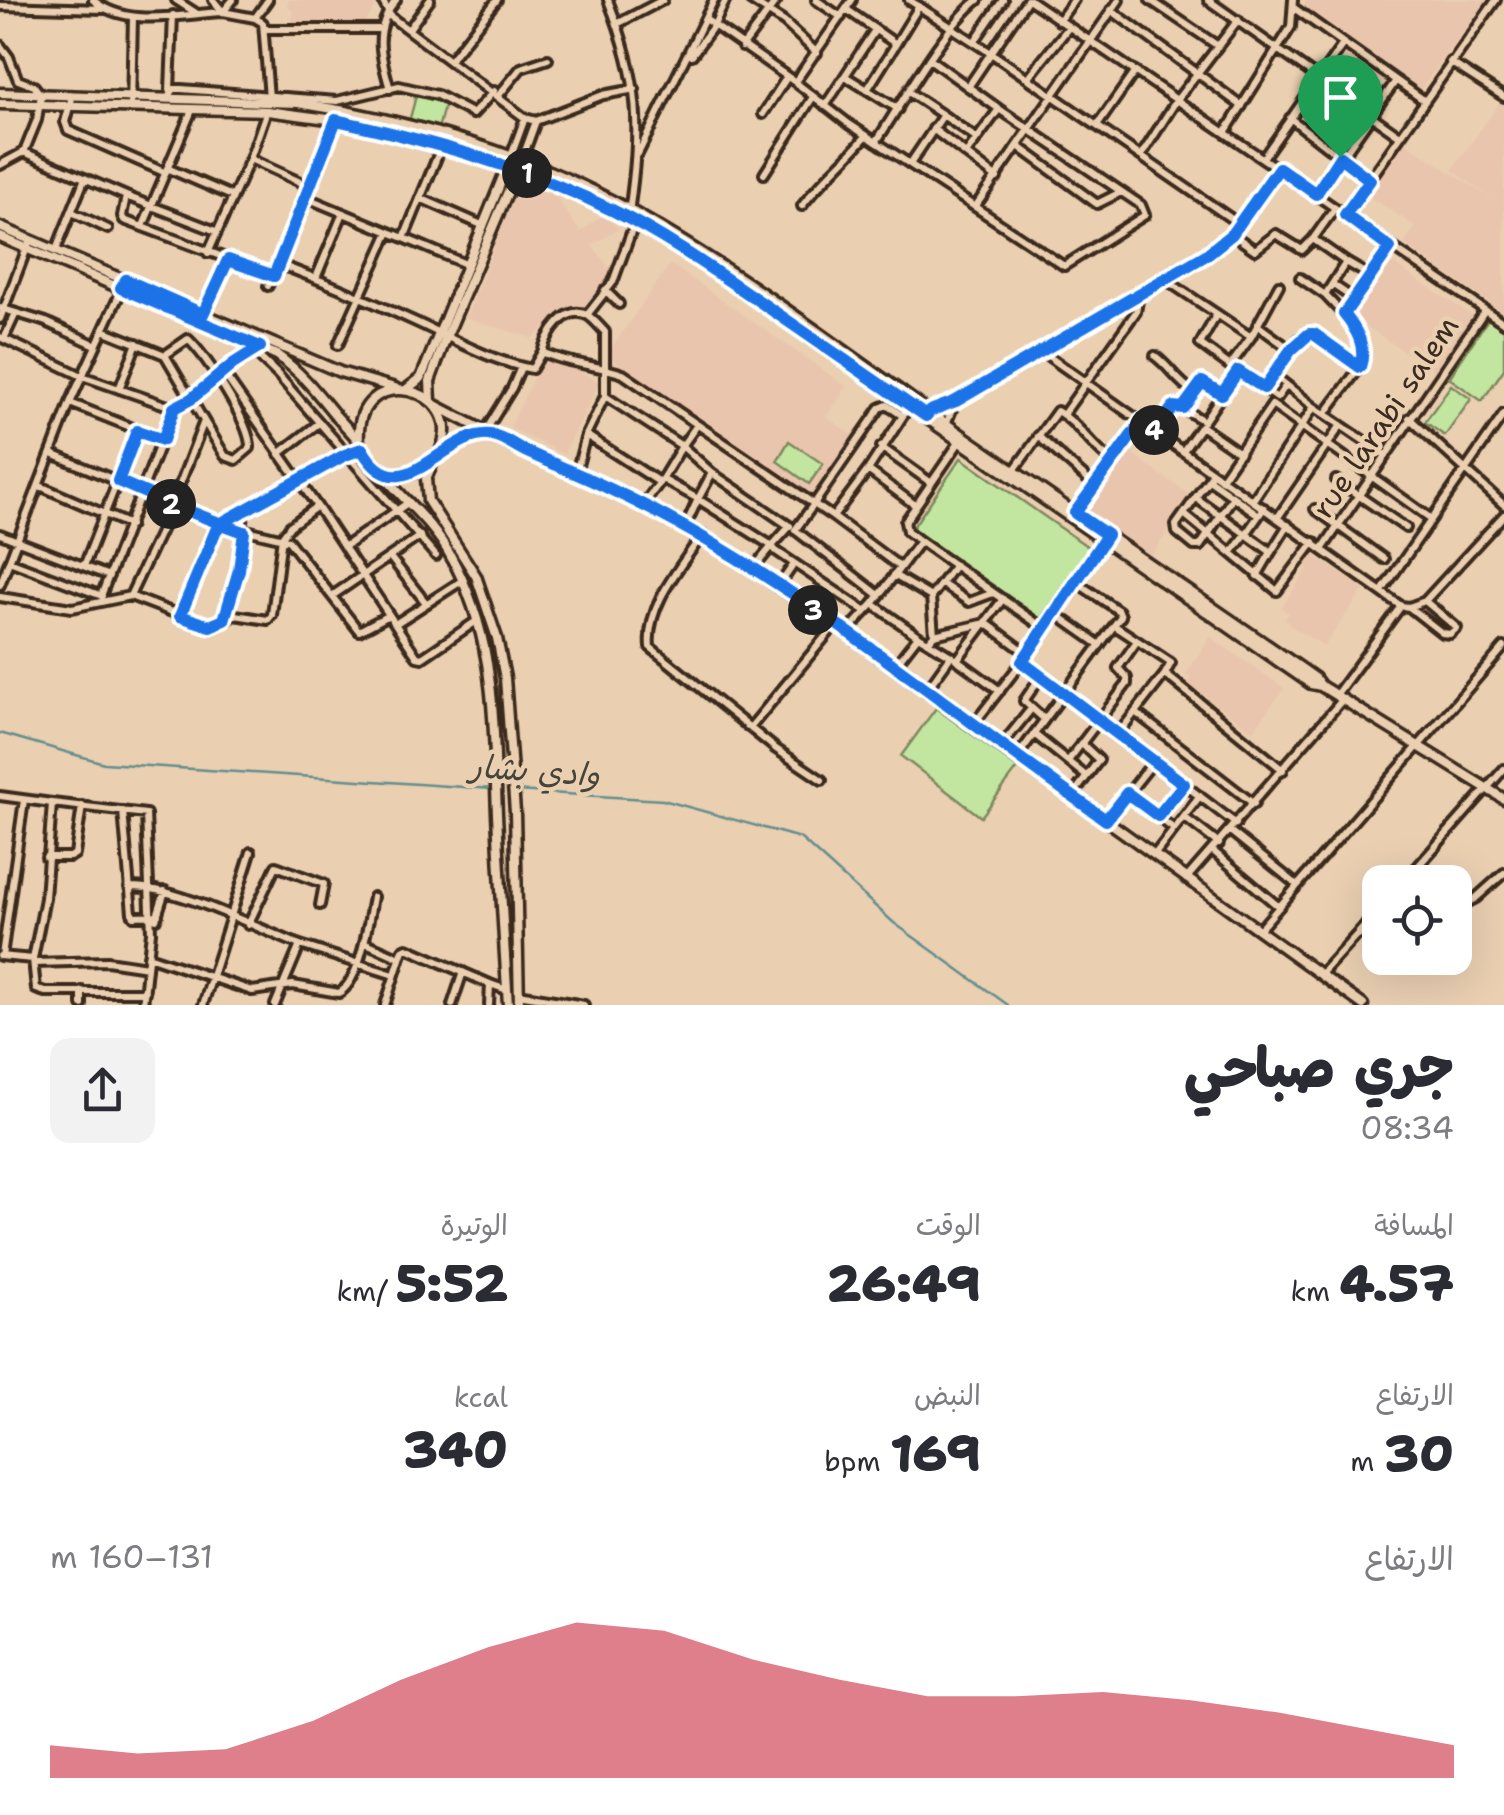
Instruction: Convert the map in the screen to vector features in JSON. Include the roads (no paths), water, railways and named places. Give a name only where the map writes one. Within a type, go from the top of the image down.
[{"type":"main road","points":[[0,93],[192,110],[267,111],[336,120],[519,166],[614,206],[738,281],[945,427],[1015,469],[1105,538]]},
{"type":"main road","points":[[132,103],[169,95],[269,98],[339,109],[445,136],[508,163]]},
{"type":"main road","points":[[0,104],[41,106],[71,101]]},
{"type":"main road","points":[[472,266],[508,163]]},
{"type":"main road","points":[[361,446],[361,417],[367,406],[387,391],[403,389],[421,378],[519,166]]},
{"type":"main road","points":[[0,227],[28,244],[340,372],[403,389],[484,432],[686,525],[834,624],[1363,1005]]},
{"type":"main road","points":[[0,238],[56,250],[300,372],[446,549],[478,620],[490,674],[508,1005]]},
{"type":"main road","points":[[774,306],[928,414]]},
{"type":"main road","points":[[442,335],[430,381],[433,403],[444,429],[426,480],[428,501],[467,561],[485,598],[497,638],[510,734],[515,812],[519,1005]]},
{"type":"main road","points":[[945,427],[960,442],[1105,538],[1311,684],[1321,686],[1419,743],[1504,799]]},
{"type":"main road","points":[[377,468],[388,473],[412,474],[484,432]]},
{"type":"street","points":[[57,8],[65,0]]},
{"type":"street","points":[[93,0],[104,10]]},
{"type":"street","points":[[176,0],[196,14]]},
{"type":"street","points":[[213,0],[223,12]]},
{"type":"street","points":[[223,12],[233,0]]},
{"type":"street","points":[[254,18],[268,0]]},
{"type":"street","points":[[382,0],[387,11],[525,118],[536,121],[603,95],[635,88]]},
{"type":"street","points":[[390,88],[379,54],[380,28],[396,0]]},
{"type":"street","points":[[409,29],[430,0]]},
{"type":"street","points":[[450,60],[498,0]]},
{"type":"street","points":[[608,0],[635,88],[638,155]]},
{"type":"street","points":[[617,24],[648,3],[664,0]]},
{"type":"street","points":[[587,315],[619,271],[638,155],[714,0]]},
{"type":"street","points":[[682,68],[714,25],[726,0]]},
{"type":"street","points":[[750,0],[769,11],[817,53]]},
{"type":"street","points":[[742,48],[777,0]]},
{"type":"street","points":[[816,0],[896,44]]},
{"type":"street","points":[[763,114],[817,53],[852,0]]},
{"type":"street","points":[[876,142],[952,28],[978,0]]},
{"type":"street","points":[[974,42],[1003,0]]},
{"type":"street","points":[[1059,21],[1074,0]]},
{"type":"street","points":[[976,207],[1118,0]]},
{"type":"street","points":[[1150,0],[1218,46]]},
{"type":"street","points":[[1208,0],[1400,136]]},
{"type":"street","points":[[1345,215],[1496,0]]},
{"type":"street","points":[[968,87],[1031,1],[1504,323]]},
{"type":"street","points":[[868,90],[915,3],[1239,224]]},
{"type":"street","points":[[1294,4],[1425,101]]},
{"type":"street","points":[[1226,132],[1292,27],[1294,4]]},
{"type":"street","points":[[0,6],[104,10],[133,18],[223,12],[254,18],[265,29],[267,111],[208,252]]},
{"type":"street","points":[[1111,10],[1242,106]]},
{"type":"street","points":[[169,95],[173,15]]},
{"type":"street","points":[[132,103],[133,18]]},
{"type":"street","points":[[705,19],[866,136],[1064,266],[1142,219],[1145,210],[1141,205],[931,60]]},
{"type":"street","points":[[1141,156],[1176,101],[1238,20]]},
{"type":"street","points":[[1028,78],[1069,27]]},
{"type":"street","points":[[265,29],[380,28]]},
{"type":"street","points":[[825,106],[875,30]]},
{"type":"street","points":[[1264,158],[1343,44]]},
{"type":"street","points":[[0,45],[18,80],[34,86],[41,95],[41,106],[24,152],[0,165]]},
{"type":"street","points":[[269,98],[337,101],[399,86],[428,92],[470,114],[522,68],[548,59]]},
{"type":"street","points":[[1450,62],[1504,97]]},
{"type":"street","points":[[1096,126],[1134,72]]},
{"type":"street","points":[[845,76],[898,109]]},
{"type":"street","points":[[1316,194],[1395,82]]},
{"type":"street","points":[[910,92],[977,139]]},
{"type":"street","points":[[764,174],[813,97]]},
{"type":"street","points":[[71,101],[65,122],[68,130],[232,196]]},
{"type":"street","points":[[638,108],[648,114],[660,114]]},
{"type":"street","points":[[966,154],[999,108]]},
{"type":"street","points":[[268,286],[307,198],[339,109]]},
{"type":"street","points":[[143,226],[192,110]]},
{"type":"street","points":[[910,164],[943,115]]},
{"type":"street","points":[[508,163],[525,118]]},
{"type":"street","points":[[1290,118],[1370,180]]},
{"type":"street","points":[[519,166],[536,121]]},
{"type":"street","points":[[933,130],[997,178]]},
{"type":"street","points":[[802,206],[817,185],[841,166],[866,136]]},
{"type":"street","points":[[404,238],[442,146]]},
{"type":"street","points":[[1018,146],[1097,204],[1121,192]]},
{"type":"street","points":[[24,152],[216,230]]},
{"type":"street","points":[[250,158],[311,187]]},
{"type":"street","points":[[928,414],[1206,255],[1232,234],[1279,168]]},
{"type":"street","points":[[56,250],[85,178]]},
{"type":"street","points":[[614,206],[630,186]]},
{"type":"street","points":[[126,196],[123,218],[274,276]]},
{"type":"street","points":[[307,198],[472,266]]},
{"type":"street","points":[[420,198],[484,226]]},
{"type":"street","points":[[1232,234],[1255,250],[1276,234],[1302,250],[1335,208]]},
{"type":"street","points":[[72,212],[108,229]]},
{"type":"street","points":[[316,278],[342,213]]},
{"type":"street","points":[[338,345],[389,232]]},
{"type":"street","points":[[1313,239],[1370,276]]},
{"type":"street","points":[[0,319],[28,244]]},
{"type":"street","points":[[1344,314],[1390,248]]},
{"type":"street","points":[[203,314],[228,260]]},
{"type":"street","points":[[1324,294],[1346,262]]},
{"type":"street","points":[[278,264],[360,296],[442,335],[533,369],[561,320],[574,314],[587,315],[605,332],[605,396],[586,435],[576,473]]},
{"type":"street","points":[[1300,278],[1324,294],[1358,333],[1360,367],[1325,414]]},
{"type":"street","points":[[1166,280],[1251,337]]},
{"type":"street","points":[[0,585],[70,403],[124,284]]},
{"type":"street","points":[[1332,284],[1354,300]]},
{"type":"street","points":[[1230,366],[1279,285]]},
{"type":"street","points":[[605,290],[619,304]]},
{"type":"street","points":[[1063,415],[1136,312],[1138,295]]},
{"type":"street","points":[[2,308],[96,345]]},
{"type":"street","name":"rue larabi salem","points":[[1323,548],[1485,310]]},
{"type":"street","points":[[16,312],[2,338],[82,376],[174,408]]},
{"type":"street","points":[[1218,314],[1200,344],[1264,388],[1299,426],[1430,518]]},
{"type":"street","points":[[1257,326],[1291,350]]},
{"type":"street","points":[[103,330],[165,355],[229,460],[236,460],[250,448],[250,438],[221,377]]},
{"type":"street","points":[[1264,388],[1305,335],[1314,334],[1360,367]]},
{"type":"street","points":[[165,355],[190,340],[317,506],[420,658],[478,620]]},
{"type":"street","points":[[119,389],[137,343]]},
{"type":"street","points":[[101,596],[174,408],[257,350],[436,556]]},
{"type":"street","points":[[1041,351],[1156,431],[1232,497],[1278,517],[1442,633],[1452,632],[1456,628],[1424,600]]},
{"type":"street","points":[[542,352],[633,380],[901,567]]},
{"type":"street","points":[[1154,356],[1194,392]]},
{"type":"street","points":[[484,432],[521,366]]},
{"type":"street","points":[[1182,451],[1238,371]]},
{"type":"street","points":[[1274,375],[1386,454]]},
{"type":"street","points":[[1183,408],[1205,382],[1222,394]]},
{"type":"street","points":[[1221,478],[1286,385]]},
{"type":"street","points":[[605,396],[682,446],[712,473],[880,595]]},
{"type":"street","points":[[945,427],[956,401]]},
{"type":"street","points":[[70,403],[163,440]]},
{"type":"street","points":[[754,569],[814,504],[880,408],[887,405],[903,416]]},
{"type":"street","points":[[833,517],[910,405]]},
{"type":"street","points":[[1252,500],[1314,406]]},
{"type":"street","points":[[1156,431],[1173,407],[1183,408],[1240,452]]},
{"type":"street","points":[[1015,469],[1055,412],[1063,415],[1096,451],[1114,462]]},
{"type":"street","points":[[1382,591],[1504,414]]},
{"type":"street","points":[[1410,418],[1504,506]]},
{"type":"street","points":[[130,596],[204,421]]},
{"type":"street","points":[[1075,513],[1142,421]]},
{"type":"street","points":[[279,454],[319,423]]},
{"type":"street","points":[[1278,517],[1341,424]]},
{"type":"street","points":[[644,504],[697,426]]},
{"type":"street","points":[[84,566],[137,431]]},
{"type":"street","points":[[586,435],[698,499],[810,571],[865,612]]},
{"type":"street","points":[[1038,436],[1094,486]]},
{"type":"street","points":[[960,442],[930,482],[904,527],[1045,629]]},
{"type":"street","points":[[180,616],[221,524],[361,446]]},
{"type":"street","points":[[882,448],[930,482]]},
{"type":"street","points":[[52,454],[221,524],[244,532],[282,537],[299,551],[359,631],[389,614]]},
{"type":"street","points":[[868,470],[915,505]]},
{"type":"street","points":[[686,525],[712,473]]},
{"type":"street","points":[[1211,476],[1221,478],[1261,511]]},
{"type":"street","points":[[1211,476],[1176,525],[1180,535],[1197,547],[1232,497]]},
{"type":"street","points":[[1336,480],[1406,528]]},
{"type":"street","points":[[40,486],[130,525]]},
{"type":"street","points":[[1196,498],[1271,552]]},
{"type":"street","points":[[344,547],[410,502]]},
{"type":"street","points":[[0,597],[72,608],[130,596],[210,626],[238,615],[271,619],[282,537],[317,506]]},
{"type":"street","points":[[1315,510],[1384,558]]},
{"type":"street","points":[[224,620],[239,570],[244,511]]},
{"type":"street","points":[[1231,553],[1261,511]]},
{"type":"street","points":[[1184,514],[1278,591],[1314,542]]},
{"type":"street","points":[[1186,880],[1283,770],[1405,606],[1424,600],[1504,515]]},
{"type":"street","points":[[1257,576],[1288,525]]},
{"type":"street","points":[[0,534],[109,576]]},
{"type":"street","points":[[702,535],[659,601],[649,636],[650,647],[822,780]]},
{"type":"street","points":[[332,596],[420,536]]},
{"type":"street","points":[[973,725],[1028,654],[1105,538]]},
{"type":"street","points":[[846,633],[920,541]]},
{"type":"street","points":[[390,557],[426,603]]},
{"type":"street","points":[[9,561],[112,600]]},
{"type":"street","points":[[778,587],[794,564]]},
{"type":"street","points":[[955,565],[931,597],[932,638],[1000,691]]},
{"type":"street","points":[[894,575],[931,597]]},
{"type":"street","points":[[395,624],[463,580]]},
{"type":"street","points":[[1017,757],[1121,616],[1076,582]]},
{"type":"street","points":[[942,584],[968,602],[994,593]]},
{"type":"street","points":[[926,691],[1003,599]]},
{"type":"street","points":[[872,604],[918,636],[932,638],[986,622]]},
{"type":"street","points":[[1056,614],[1100,645]]},
{"type":"street","points":[[986,622],[1028,654]]},
{"type":"street","points":[[750,728],[834,624]]},
{"type":"street","points":[[1114,626],[1170,663],[1118,734]]},
{"type":"street","points":[[894,667],[918,636]]},
{"type":"street","points":[[1068,762],[1127,684],[1118,668],[1138,641]]},
{"type":"street","points":[[1258,932],[1504,647]]},
{"type":"street","points":[[1022,662],[1236,824]]},
{"type":"street","points":[[1165,674],[1283,770]]},
{"type":"street","points":[[1041,676],[1024,701],[1044,719]]},
{"type":"street","points":[[1002,746],[1031,709]]},
{"type":"street","points":[[1135,712],[1254,804]]},
{"type":"street","points":[[1034,734],[1086,776]]},
{"type":"street","points":[[1072,796],[1098,757],[1081,743]]},
{"type":"street","points":[[1106,820],[1154,760]]},
{"type":"street","points":[[1419,865],[1504,769]]},
{"type":"street","points":[[1158,816],[1184,784]]},
{"type":"street","points":[[1127,793],[1174,829]]},
{"type":"street","points":[[0,796],[146,814],[154,916]]},
{"type":"street","points":[[1155,854],[1200,796]]},
{"type":"street","points":[[24,800],[1,956],[147,967]]},
{"type":"street","points":[[52,803],[44,898],[33,960],[37,990],[144,992]]},
{"type":"street","points":[[46,858],[70,858],[76,854],[82,806]]},
{"type":"street","points":[[124,811],[133,915],[154,916]]},
{"type":"street","points":[[1184,817],[1219,844]]},
{"type":"street","points":[[1230,831],[1298,886]]},
{"type":"street","points":[[1212,851],[1279,907]]},
{"type":"street","points":[[203,1005],[251,852]]},
{"type":"street","points":[[248,924],[276,866],[324,884],[320,905]]},
{"type":"street","points":[[1472,900],[1504,873]]},
{"type":"street","points":[[130,886],[165,891],[300,944],[395,975]]},
{"type":"street","points":[[143,1005],[154,916],[165,891]]},
{"type":"street","points":[[335,1005],[339,993],[348,985],[364,942],[373,897]]},
{"type":"street","points":[[1321,974],[1362,929]]},
{"type":"street","points":[[1357,935],[1362,934]]},
{"type":"street","points":[[364,942],[400,958]]},
{"type":"street","points":[[275,1005],[300,944]]},
{"type":"street","points":[[385,1005],[407,948],[507,990]]},
{"type":"street","points":[[148,956],[260,992],[283,985],[339,993]]},
{"type":"street","points":[[452,1005],[464,972]]},
{"type":"street","points":[[490,984],[490,1005]]},
{"type":"street","points":[[82,991],[82,1005]]},
{"type":"street","points":[[518,994],[584,1005]]},
{"type":"waterway","name":"وادي بشار","points":[[0,733],[104,763],[493,789]]},
{"type":"waterway","name":"وادي بشار","points":[[516,791],[663,800],[800,838],[894,923],[1008,1005]]}]
